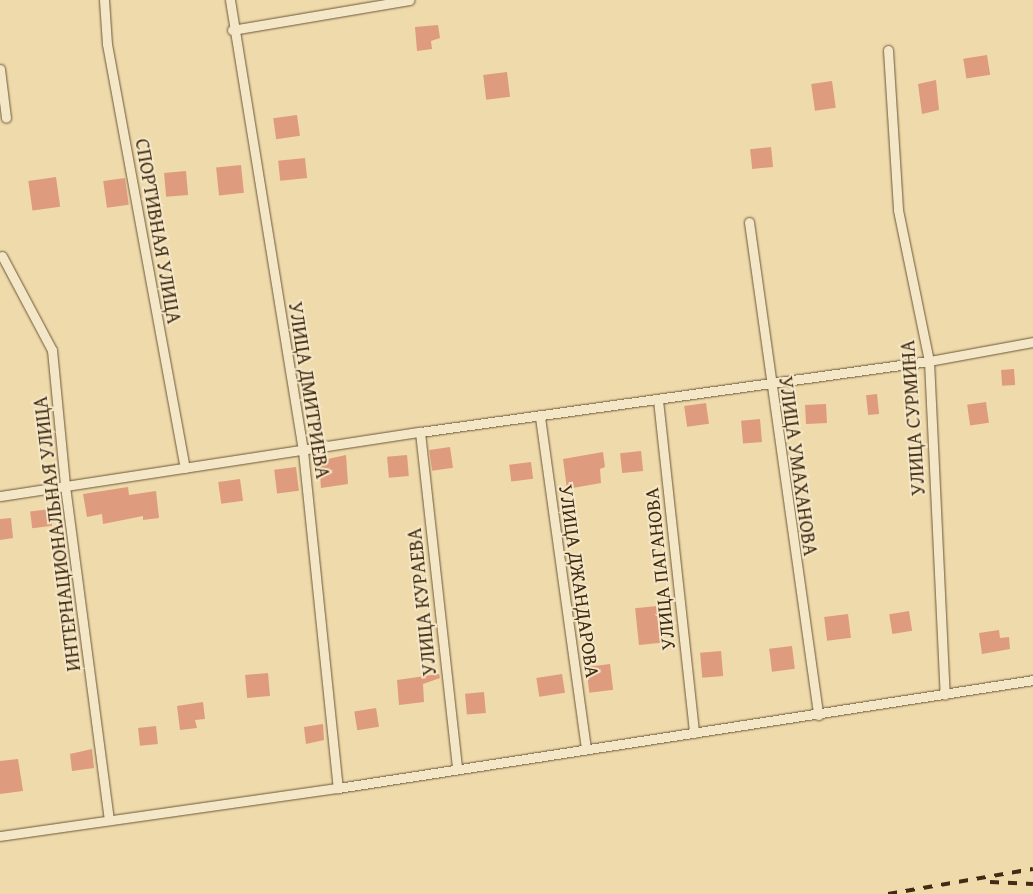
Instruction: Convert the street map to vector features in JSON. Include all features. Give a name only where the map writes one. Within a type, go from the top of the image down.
[{"type":"street","name":"СПОРТИВНАЯ УЛИЦА","points":[[104,0],[107,44],[185,468]]},
{"type":"street","name":"УЛИЦА ДМИТРИЕВА","points":[[230,0],[232,30],[303,451],[338,788]]},
{"type":"street","points":[[232,30],[370,4],[409,0]]},
{"type":"street","name":"УЛИЦА СУРМИНА","points":[[888,50],[898,210],[929,361],[945,695]]},
{"type":"street","points":[[0,69],[6,118]]},
{"type":"street","name":"УЛИЦА УМАХАНОВА","points":[[749,222],[770,384],[818,715]]},
{"type":"street","name":"ИНТЕРНАЦИОНАЛЬНАЯ УЛИЦА","points":[[2,256],[52,350],[65,486],[109,820]]},
{"type":"street","points":[[0,496],[420,432],[540,417],[929,361],[1033,342]]},
{"type":"street","name":"УЛИЦА ПАГАНОВА","points":[[658,400],[694,733]]},
{"type":"street","name":"УЛИЦА ДЖАНДАРОВА","points":[[540,417],[586,749]]},
{"type":"street","name":"УЛИЦА КУРАЕВА","points":[[420,432],[457,769]]},
{"type":"street","points":[[0,836],[338,788],[818,715],[1033,680]]},
{"type":"building","points":[[438,25],[440,38],[431,41],[432,49],[417,51],[415,27]]},
{"type":"building","points":[[987,55],[990,75],[966,79],[963,59]]},
{"type":"building","points":[[507,72],[510,97],[486,100],[483,75]]},
{"type":"building","points":[[936,80],[939,110],[922,114],[918,84]]},
{"type":"building","points":[[832,81],[836,108],[815,111],[811,84]]},
{"type":"building","points":[[297,115],[300,136],[276,139],[273,118]]},
{"type":"building","points":[[771,147],[773,167],[752,169],[750,149]]},
{"type":"building","points":[[305,158],[307,178],[280,181],[278,161]]},
{"type":"building","points":[[241,165],[244,193],[219,195],[216,168]]},
{"type":"building","points":[[186,171],[188,195],[166,197],[164,173]]},
{"type":"building","points":[[56,177],[60,207],[32,211],[28,181]]},
{"type":"building","points":[[125,178],[129,205],[107,208],[103,181]]},
{"type":"building","points":[[1014,369],[1015,385],[1002,386],[1001,370]]},
{"type":"building","points":[[877,394],[879,414],[868,415],[866,395]]},
{"type":"building","points":[[986,402],[989,423],[970,425],[967,405]]},
{"type":"building","points":[[706,403],[709,424],[687,427],[684,406]]},
{"type":"building","points":[[826,404],[827,423],[806,424],[805,405]]},
{"type":"building","points":[[760,419],[762,442],[743,444],[741,421]]},
{"type":"building","points":[[450,447],[453,468],[432,471],[429,450]]},
{"type":"building","points":[[641,451],[643,471],[622,473],[620,453]]},
{"type":"building","points":[[603,452],[605,467],[600,469],[601,483],[567,489],[563,459]]},
{"type":"building","points":[[346,455],[348,484],[321,488],[319,461]]},
{"type":"building","points":[[407,455],[409,476],[389,478],[387,457]]},
{"type":"building","points":[[531,462],[533,479],[511,482],[509,465]]},
{"type":"building","points":[[296,467],[299,491],[277,494],[274,470]]},
{"type":"building","points":[[240,479],[243,501],[221,504],[218,482]]},
{"type":"building","points":[[128,487],[129,495],[156,491],[159,518],[143,520],[143,516],[103,524],[102,514],[87,517],[83,494]]},
{"type":"building","points":[[50,509],[52,526],[32,528],[30,511]]},
{"type":"building","points":[[11,518],[13,538],[0,540],[0,519]]},
{"type":"building","points":[[657,606],[661,643],[639,645],[635,608]]},
{"type":"building","points":[[909,611],[912,631],[892,634],[889,614]]},
{"type":"building","points":[[848,614],[851,638],[827,641],[824,617]]},
{"type":"building","points":[[999,630],[1000,638],[1009,637],[1010,649],[982,654],[979,633]]},
{"type":"building","points":[[792,646],[795,669],[772,672],[769,649]]},
{"type":"building","points":[[721,651],[723,676],[702,678],[700,653]]},
{"type":"building","points":[[610,664],[613,690],[589,693],[586,667]]},
{"type":"building","points":[[268,673],[270,696],[247,698],[245,675]]},
{"type":"building","points":[[439,674],[440,678],[423,684],[424,702],[399,705],[397,680]]},
{"type":"building","points":[[562,674],[565,693],[539,697],[536,678]]},
{"type":"building","points":[[484,692],[486,713],[467,715],[465,694]]},
{"type":"building","points":[[203,702],[205,719],[195,720],[197,728],[180,730],[177,706]]},
{"type":"building","points":[[376,708],[379,727],[357,730],[354,711]]},
{"type":"building","points":[[323,724],[324,740],[306,744],[304,727]]},
{"type":"building","points":[[156,726],[158,744],[140,746],[138,728]]},
{"type":"building","points":[[92,749],[94,768],[72,771],[70,754]]},
{"type":"building","points":[[18,759],[23,791],[0,794],[0,761]]},
{"type":"railway","points":[[888,894],[1033,869]]},
{"type":"railway","points":[[990,882],[1033,884]]}]
